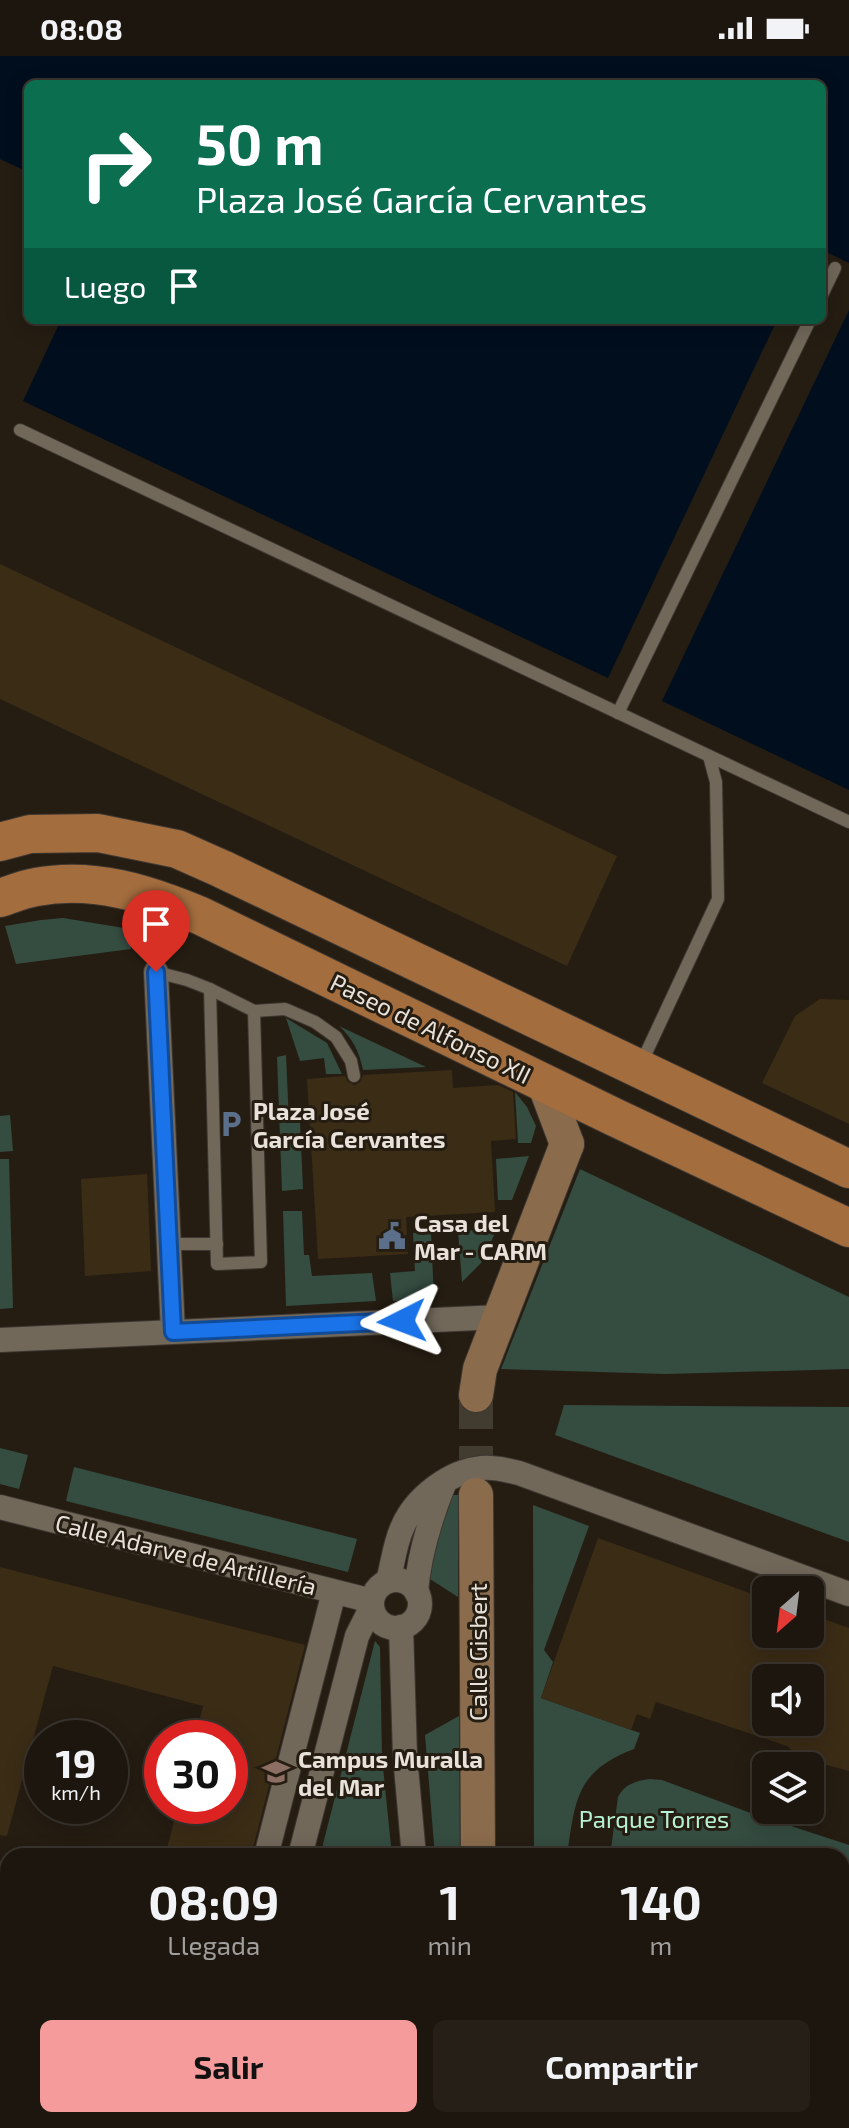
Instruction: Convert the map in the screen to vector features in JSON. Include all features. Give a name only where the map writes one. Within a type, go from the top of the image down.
[{"type":"main road","points":[[0,842],[30,834],[98,833],[177,849],[849,1169]]},
{"type":"main road","name":"Paseo de Alfonso XII","points":[[0,898],[34,887],[64,883],[123,888],[162,899],[849,1228]]},
{"type":"main road","points":[[614,1117],[638,1069]]},
{"type":"street","points":[[156,972],[173,1332]]},
{"type":"street","points":[[544,1083],[567,1144]]},
{"type":"street","points":[[476,1395],[480,1369],[567,1144],[614,1117]]},
{"type":"street","points":[[0,1340],[500,1317]]},
{"type":"street","points":[[460,1488],[455,1476],[480,1468],[506,1469],[849,1594]]},
{"type":"street","points":[[388,1581],[403,1525],[426,1495],[460,1488]]},
{"type":"street","points":[[416,1592],[425,1538],[460,1488]]},
{"type":"street","name":"Calle Gisbert","points":[[460,1488],[478,1848]]},
{"type":"street","name":"Calle Adarve de Artillería","points":[[0,1507],[372,1604]]},
{"type":"street","points":[[302,1848],[357,1636],[377,1588],[388,1581],[405,1582],[416,1592],[419,1609],[409,1624],[387,1626],[377,1619],[372,1604]]},
{"type":"street","points":[[268,1848],[334,1592]]},
{"type":"street","points":[[401,1627],[405,1756],[413,1848]]},
{"type":"lane","points":[[826,287],[835,268]]},
{"type":"lane","points":[[618,713],[808,324]]},
{"type":"lane","points":[[20,430],[849,822]]},
{"type":"lane","points":[[638,1069],[718,899],[716,782],[709,756]]},
{"type":"lane","points":[[156,972],[210,989],[254,1011],[285,1009],[315,1022],[336,1037],[351,1061],[354,1076]]},
{"type":"lane","points":[[210,989],[217,1264],[261,1262],[254,1011]]},
{"type":"lane","points":[[169,1244],[217,1244]]},
{"type":"green space","points":[[63,918],[130,929],[131,949],[16,964],[5,926]]},
{"type":"green space","points":[[286,1018],[327,1043],[342,1074],[326,1074],[324,1058],[300,1061]]},
{"type":"green space","points":[[339,1026],[426,1067],[363,1070],[355,1046]]},
{"type":"green space","points":[[286,1055],[289,1122],[300,1122],[303,1189],[282,1191],[277,1057]]},
{"type":"green space","points":[[515,1092],[536,1126],[531,1143],[518,1143]]},
{"type":"green space","points":[[10,1115],[13,1151],[0,1152],[0,1116]]},
{"type":"green space","points":[[529,1156],[512,1200],[498,1200],[496,1159]]},
{"type":"green space","points":[[0,1159],[9,1159],[13,1308],[0,1309]]},
{"type":"green space","points":[[580,1169],[849,1297],[849,1369],[666,1374],[501,1369]]},
{"type":"green space","points":[[283,1211],[302,1211],[304,1255],[309,1255],[312,1276],[372,1273],[376,1301],[286,1306]]},
{"type":"green space","points":[[497,1229],[481,1263],[462,1282],[458,1231]]},
{"type":"green space","points":[[431,1232],[434,1299],[393,1301],[390,1273],[415,1271],[413,1233]]},
{"type":"green space","points":[[564,1405],[849,1407],[849,1542],[555,1435]]},
{"type":"green space","points":[[0,1448],[28,1455],[19,1489],[0,1484]]},
{"type":"green space","points":[[74,1467],[357,1539],[348,1572],[66,1501]]},
{"type":"green space","points":[[453,1495],[458,1495],[458,1597],[430,1579],[437,1541]]},
{"type":"green space","points":[[533,1505],[589,1526],[544,1650],[553,1662],[541,1698],[640,1733],[634,1749],[600,1767],[589,1778],[576,1803],[568,1848],[534,1848]]},
{"type":"green space","points":[[375,1641],[380,1647],[382,1757],[391,1848],[323,1848]]},
{"type":"green space","points":[[459,1716],[460,1848],[434,1848],[425,1735]]},
{"type":"green space","name":"Parque Torres","points":[[650,1779],[662,1780],[752,1813],[752,1824],[785,1824],[849,1845],[849,1848],[611,1848],[618,1797],[631,1784]]},
{"type":"water","points":[[0,56],[849,56],[849,263],[826,252],[826,80],[24,80],[24,170],[0,159]]},
{"type":"water","points":[[849,310],[849,790],[662,701]]},
{"type":"water","points":[[59,324],[775,324],[608,678],[23,401]]},
{"type":"building","points":[[0,564],[617,856],[567,966],[0,699]]},
{"type":"building","points":[[820,999],[849,1000],[849,1124],[762,1083],[795,1016]]},
{"type":"building","points":[[452,1070],[453,1088],[498,1085],[513,1092],[516,1139],[491,1141],[495,1212],[406,1217],[408,1254],[318,1259],[307,1079],[345,1076],[348,1082],[355,1085],[363,1075]]},
{"type":"building","points":[[147,1174],[151,1271],[85,1276],[81,1179]]},
{"type":"building","points":[[598,1538],[752,1594],[752,1648],[824,1648],[824,1619],[849,1628],[849,1771],[824,1764],[824,1752],[794,1752],[787,1746],[757,1736],[824,1736],[824,1664],[752,1664],[752,1734],[656,1702],[650,1719],[637,1714],[631,1730],[541,1698]]},
{"type":"building","points":[[0,1567],[305,1645],[253,1848],[167,1848],[173,1824],[248,1824],[248,1720],[200,1720],[203,1706],[53,1666],[38,1720],[24,1720],[24,1773],[7,1836],[0,1835]]},
{"type":"tunnel","points":[[476,1395],[476,1495]]},
{"type":"place","name":"Plaza José García Cervantes","points":[[231,1124]]},
{"type":"place","name":"Casa del Mar - CARM","points":[[392,1236]]},
{"type":"place","name":"Campus Muralla del Mar","points":[[276,1772]]},
{"type":"route","points":[[156,972],[173,1332],[402,1321]]}]
